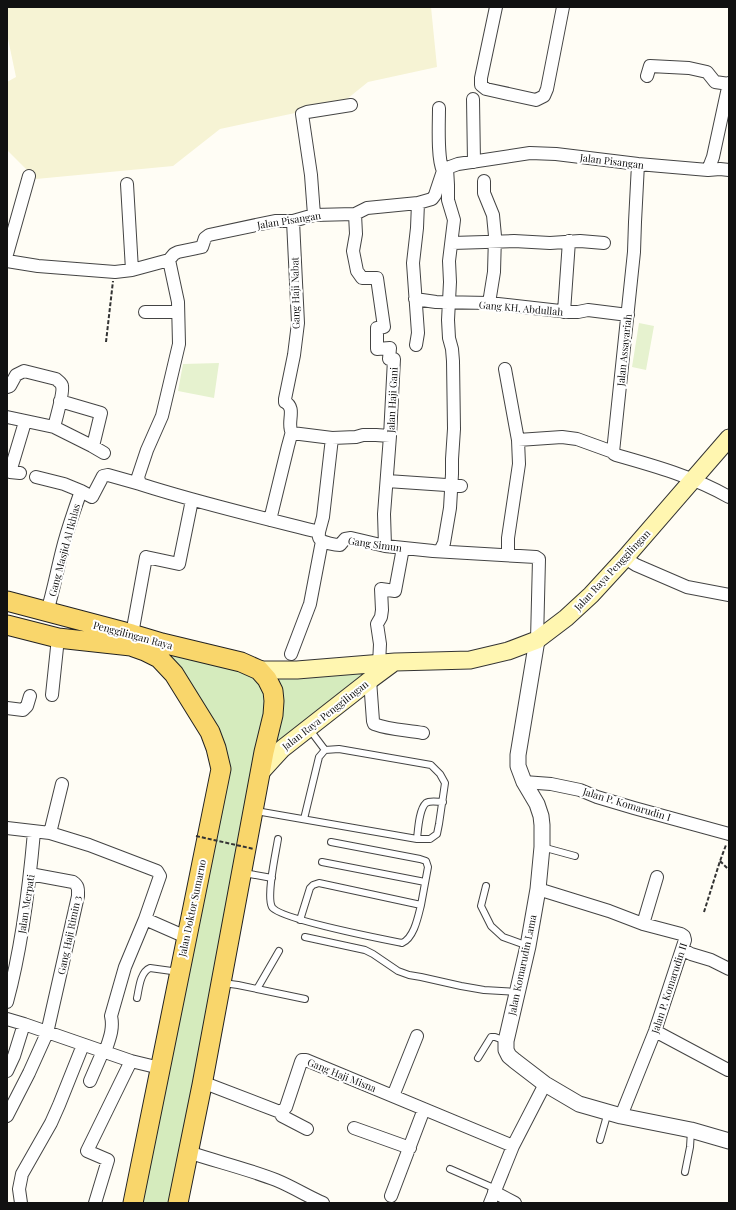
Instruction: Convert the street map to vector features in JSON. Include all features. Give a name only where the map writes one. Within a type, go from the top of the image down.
[{"type":"main road","name":"Jalan Raya Penggilingan","points":[[259,670],[297,670],[387,663],[470,660],[508,651],[537,640],[566,618],[591,595],[729,438]]},
{"type":"main road","name":"Penggilingan Raya","points":[[7,601],[47,612],[131,640]]},
{"type":"main road","name":"Penggilingan Raya","points":[[7,625],[58,638],[131,640],[162,643],[241,662],[259,670]]},
{"type":"main road","name":"Jalan Doktor Sumarno","points":[[131,640],[145,651],[159,658],[174,674],[210,732],[221,768],[133,1203]]},
{"type":"main road","name":"Jalan Raya Penggilingan","points":[[260,773],[282,749],[370,680],[387,663]]},
{"type":"main road","points":[[178,1203],[202,1082],[216,990],[235,910],[260,773],[273,716],[274,701],[272,691],[267,679],[259,670]]},
{"type":"street","points":[[496,7],[481,78],[481,85],[486,89],[536,100],[544,96],[547,90],[563,7]]},
{"type":"street","points":[[647,76],[650,66],[683,68],[707,72],[715,82],[729,83],[713,157],[708,170]]},
{"type":"street","points":[[473,99],[474,162]]},
{"type":"street","points":[[314,215],[311,175],[302,114],[306,112],[351,105]]},
{"type":"street","points":[[439,108],[441,166],[445,169],[448,200],[454,220],[449,261],[448,320],[453,361],[454,430],[452,459],[456,486],[450,508],[444,543],[440,551]]},
{"type":"street","name":"Jalan Pisangan","points":[[7,261],[38,266],[113,272],[132,270],[169,260],[178,252],[202,247],[209,234],[275,221],[293,221],[314,215],[355,214],[367,208],[418,203],[432,199],[445,169],[458,164],[504,156],[542,153],[638,164],[708,170],[729,170]]},
{"type":"street","name":"Jalan Assayariah","points":[[613,452],[634,252],[638,164]]},
{"type":"street","points":[[7,254],[29,176]]},
{"type":"street","points":[[484,181],[484,193],[493,215],[495,242],[494,272],[489,303]]},
{"type":"street","points":[[127,184],[132,270]]},
{"type":"street","points":[[416,345],[418,333],[413,263],[418,203]]},
{"type":"street","name":"Jalan Haji Gani","points":[[355,214],[356,234],[353,250],[358,271],[362,278],[377,278],[384,327],[377,328],[377,349],[390,348],[389,359],[394,359],[384,514],[385,546]]},
{"type":"street","name":"Gang Haji Nabat","points":[[292,433],[289,426],[291,407],[285,402],[285,399],[294,355],[298,323],[293,221]]},
{"type":"street","points":[[452,242],[550,243],[569,241],[604,243]]},
{"type":"street","points":[[564,312],[569,241]]},
{"type":"street","points":[[143,485],[138,480],[138,477],[147,450],[162,416],[179,344],[178,302],[169,260]]},
{"type":"street","name":"Gang KH. Abdullah","points":[[415,299],[449,303],[489,303],[564,312],[588,310],[628,315]]},
{"type":"street","points":[[145,312],[178,312]]},
{"type":"street","points":[[505,369],[518,440],[519,464],[508,538],[508,555]]},
{"type":"street","points":[[7,387],[10,386],[16,375],[24,371],[56,379],[60,382],[63,386],[54,427]]},
{"type":"street","points":[[60,401],[101,413],[93,446]]},
{"type":"street","points":[[7,417],[54,427],[104,453]]},
{"type":"street","points":[[20,474],[10,472],[25,422]]},
{"type":"street","points":[[270,520],[290,435],[292,433],[332,438],[356,437],[363,435],[390,436]]},
{"type":"street","points":[[518,440],[562,437],[577,439],[613,452],[616,455],[661,468],[693,480],[729,497]]},
{"type":"street","points":[[291,654],[310,604],[323,517],[332,438]]},
{"type":"street","name":"Gang Masjid Al Ikhlas","points":[[47,612],[74,508],[81,491],[92,497],[103,476],[105,475],[143,485]]},
{"type":"street","points":[[36,477],[64,484],[81,491]]},
{"type":"street","points":[[387,481],[456,486]]},
{"type":"street","name":"Gang Simun","points":[[143,485],[192,500],[270,520],[320,536],[338,546],[344,540],[351,538],[385,546],[533,557],[539,559],[537,640]]},
{"type":"street","points":[[131,640],[146,557],[179,564],[192,500]]},
{"type":"street","points":[[387,663],[380,644],[377,624],[381,617],[382,610],[381,589],[395,591],[403,548]]},
{"type":"street","points":[[625,558],[636,565],[687,587],[729,595]]},
{"type":"street","points":[[52,695],[58,638]]},
{"type":"street","name":"Jalan Komarudin Lama","points":[[506,1041],[528,946],[538,889],[542,847],[541,816],[537,804],[524,782],[518,766],[518,754],[537,640]]},
{"type":"street","points":[[370,680],[374,724],[387,728],[423,733]]},
{"type":"street","points":[[7,708],[23,710],[27,706],[30,696]]},
{"type":"street","name":"Jalan P. Komarudin I","points":[[524,782],[551,784],[580,790],[728,839]]},
{"type":"street","points":[[50,833],[62,784]]},
{"type":"street","points":[[7,828],[50,833],[89,845],[157,871],[160,876],[145,919],[124,967],[111,1016],[113,1023],[111,1033],[104,1052],[90,1081]]},
{"type":"street","name":"Jalan Merpati","points":[[7,1002],[14,974],[30,874],[34,832]]},
{"type":"street","name":"Gang Haji Rimin 3","points":[[30,874],[73,882],[78,888],[78,896],[47,1033]]},
{"type":"street","points":[[644,924],[657,877]]},
{"type":"street","name":"Jalan P. Komarudin II","points":[[538,889],[684,936],[685,940],[655,1031],[615,1114]]},
{"type":"street","points":[[145,919],[186,937]]},
{"type":"street","points":[[682,949],[691,954],[711,960],[729,969]]},
{"type":"street","points":[[7,1019],[131,1061],[160,1068]]},
{"type":"street","points":[[7,1071],[14,1056],[24,1024]]},
{"type":"street","points":[[655,1031],[728,1070]]},
{"type":"street","points":[[7,1116],[47,1033]]},
{"type":"street","points":[[393,1096],[417,1036]]},
{"type":"street","points":[[506,1041],[506,1050],[509,1056],[545,1084],[579,1104],[615,1114],[670,1124],[729,1141]]},
{"type":"street","points":[[21,1203],[19,1189],[22,1174],[54,1117],[83,1045]]},
{"type":"street","name":"Gang Haji Misna","points":[[280,1112],[282,1112],[286,1107],[301,1062],[304,1060],[513,1146]]},
{"type":"street","points":[[95,1203],[108,1160],[87,1151],[131,1061]]},
{"type":"street","points":[[202,1082],[280,1112],[282,1116],[307,1129]]},
{"type":"street","points":[[515,1203],[493,1195],[513,1146],[545,1084]]},
{"type":"street","points":[[392,1196],[424,1109]]},
{"type":"street","points":[[354,1128],[410,1148]]},
{"type":"street","points":[[188,1152],[275,1180],[323,1203]]},
{"type":"lane","points":[[309,728],[325,750]]},
{"type":"lane","points":[[253,810],[304,820],[417,839],[430,839],[437,834],[445,783],[440,774],[431,765],[339,749],[325,750],[319,757],[304,820]]},
{"type":"lane","points":[[417,839],[420,818],[425,804],[428,802],[443,802]]},
{"type":"lane","points":[[278,839],[270,899],[272,907],[277,912],[300,920],[402,943],[406,941],[412,936],[419,913],[428,867],[426,861],[331,842]]},
{"type":"lane","points":[[542,847],[575,856]]},
{"type":"lane","points":[[322,862],[425,882]]},
{"type":"lane","points":[[241,873],[272,878]]},
{"type":"lane","points":[[300,920],[310,888],[319,883],[421,905]]},
{"type":"lane","points":[[486,886],[481,906],[491,926],[503,937],[528,946]]},
{"type":"lane","points":[[305,937],[365,950],[398,971],[409,975],[484,990],[518,992]]},
{"type":"lane","points":[[257,989],[279,951]]},
{"type":"lane","points":[[137,998],[142,975],[146,969],[150,968],[179,972],[181,988],[179,1008],[170,1053]]},
{"type":"lane","points":[[216,990],[238,985],[305,999]]},
{"type":"lane","points":[[478,1058],[491,1037],[506,1041]]},
{"type":"lane","points":[[600,1140],[615,1114]]},
{"type":"lane","points":[[685,1172],[690,1146],[691,1130]]},
{"type":"lane","points":[[450,1169],[493,1195]]},
{"type":"path","points":[[106,342],[113,281]]},
{"type":"path","points":[[196,836],[254,849]]},
{"type":"path","points":[[704,912],[728,839]]},
{"type":"path","points":[[720,861],[729,870]]},
{"type":"shaded area","points":[[7,7],[431,7],[437,67],[368,82],[342,103],[220,129],[173,166],[36,179],[7,150],[7,82],[16,77],[7,34]]},
{"type":"green space","points":[[639,323],[654,326],[646,370],[632,367]]},
{"type":"green space","points":[[219,363],[214,398],[178,391],[183,364]]},
{"type":"green space","points":[[162,643],[241,662],[395,662],[260,773],[178,1203],[133,1203],[221,768]]}]
